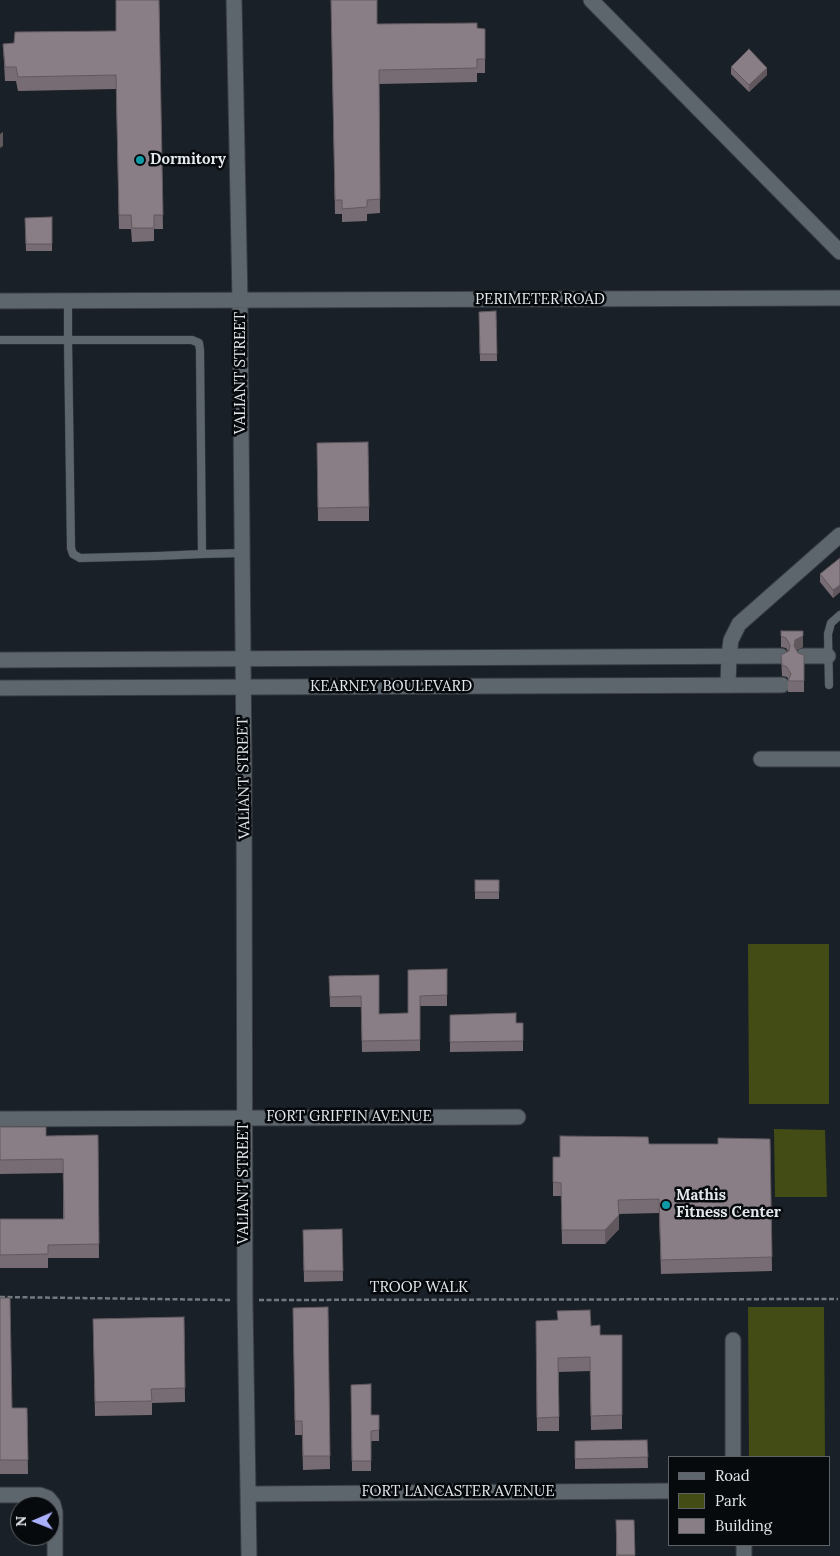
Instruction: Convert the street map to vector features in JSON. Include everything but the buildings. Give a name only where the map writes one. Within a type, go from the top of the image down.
[{"type":"street","name":"VALIANT STREET","points":[[234,0],[240,301],[245,1300],[249,1556]]},
{"type":"street","points":[[591,0],[840,252]]},
{"type":"street","name":"PERIMETER ROAD","points":[[0,301],[840,298]]},
{"type":"street","points":[[728,685],[731,640],[739,624],[840,535]]},
{"type":"street","name":"KEARNEY BOULEVARD","points":[[0,660],[781,656]]},
{"type":"street","points":[[803,656],[828,656]]},
{"type":"street","name":"KEARNEY BOULEVARD","points":[[0,688],[782,685]]},
{"type":"street","points":[[761,759],[840,759]]},
{"type":"street","name":"FORT GRIFFIN AVENUE","points":[[0,1119],[518,1117]]},
{"type":"street","points":[[733,1340],[733,1456]]},
{"type":"street","name":"FORT LANCASTER AVENUE","points":[[248,1494],[668,1491]]},
{"type":"street","points":[[0,1495],[40,1495],[48,1498],[53,1504],[55,1512],[56,1556]]},
{"type":"lane","points":[[68,301],[71,548],[73,554],[80,558],[242,553]]},
{"type":"lane","points":[[0,340],[192,340],[198,343],[200,350],[202,554]]},
{"type":"lane","points":[[829,685],[828,634],[831,623],[840,615]]},
{"type":"path","name":"TROOP WALK","points":[[0,1297],[245,1300],[838,1299]]},
{"type":"green space","points":[[748,944],[829,944],[829,1104],[749,1104]]},
{"type":"green space","points":[[774,1129],[825,1130],[827,1197],[775,1197]]},
{"type":"green space","points":[[748,1307],[824,1307],[825,1456],[749,1456]]},
{"type":"place","name":"Dormitory","points":[[140,160]]},
{"type":"place","name":"Mathis Fitness Center","points":[[666,1205]]}]
